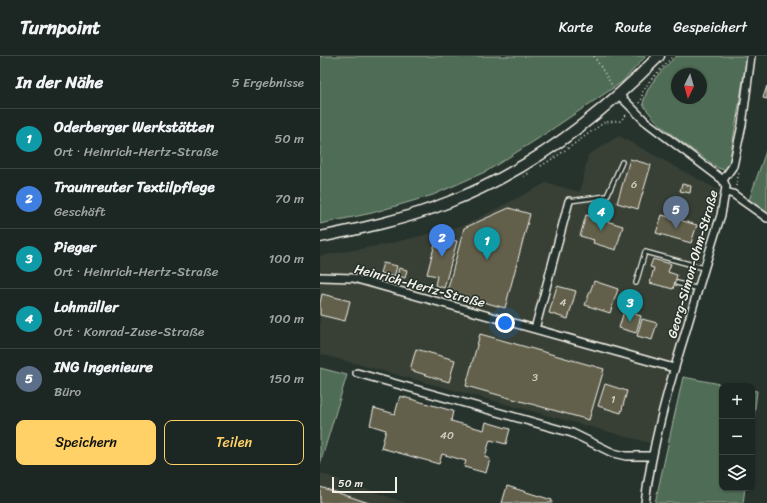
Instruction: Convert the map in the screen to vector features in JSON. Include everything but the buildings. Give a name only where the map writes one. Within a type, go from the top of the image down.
[{"type":"street","points":[[320,237],[362,229],[424,212],[468,194],[514,171],[547,150],[594,116],[619,95],[659,56]]},
{"type":"street","name":"Georg-Simon-Ohm-Straße","points":[[644,503],[659,423],[726,192],[726,187],[723,180],[733,166],[742,125],[751,56]]},
{"type":"street","points":[[619,95],[645,121],[723,180]]},
{"type":"street","points":[[726,192],[733,194],[767,218]]},
{"type":"street","points":[[535,329],[569,201]]},
{"type":"street","name":"Heinrich-Hertz-Straße","points":[[320,277],[353,278],[674,368]]},
{"type":"street","points":[[357,373],[572,433],[613,453],[626,456],[652,456]]},
{"type":"lane","points":[[569,201],[607,196],[622,162]]},
{"type":"lane","points":[[636,284],[645,252],[704,268]]},
{"type":"lane","points":[[677,283],[698,289]]},
{"type":"path","points":[[594,56],[619,95]]},
{"type":"path","points":[[632,109],[641,101],[642,93],[649,82],[674,56]]},
{"type":"shaded area","points":[[619,136],[720,191],[650,443],[320,354],[320,256],[388,244],[465,225],[546,183],[580,192],[588,155]]},
{"type":"shaded area","points":[[320,473],[406,503],[320,503]]},
{"type":"green space","points":[[320,56],[646,56],[622,82],[487,171],[433,195],[372,213],[320,224]]},
{"type":"green space","points":[[676,56],[747,56],[729,165],[727,169],[724,170],[718,168],[677,139],[649,113],[643,104],[648,90],[660,72]]},
{"type":"green space","points":[[767,148],[767,215],[748,203]]},
{"type":"green space","points":[[320,368],[347,375],[320,464]]},
{"type":"green space","points":[[683,377],[719,384],[719,491],[745,491],[743,503],[655,503]]},
{"type":"green space","points":[[755,391],[757,391],[755,408]]},
{"type":"place","name":"ING Ingenieure","points":[[676,229]]},
{"type":"place","name":"Lohmüller","points":[[601,231]]},
{"type":"place","name":"Traunreuter Textilpflege","points":[[442,257]]},
{"type":"place","name":"Oderberger Werkstätten","points":[[487,260]]},
{"type":"place","name":"Pieger","points":[[630,322]]}]
